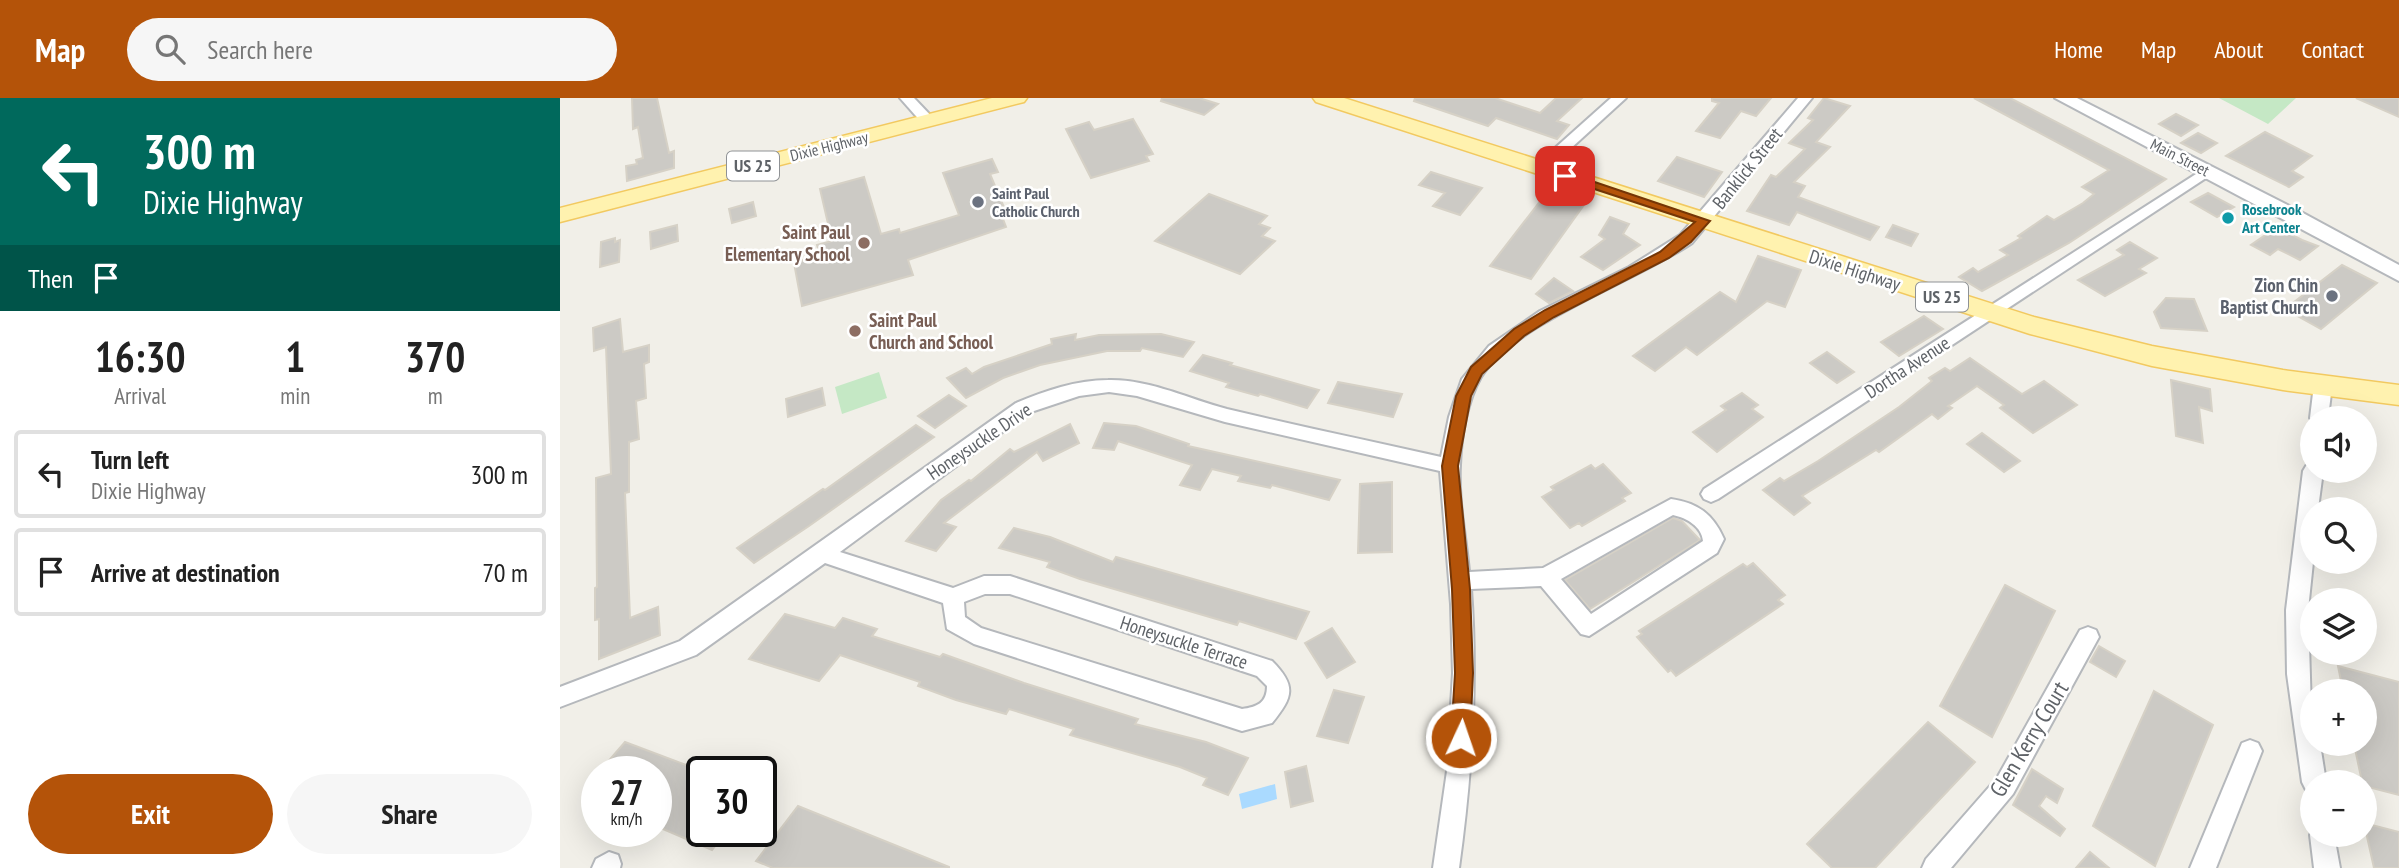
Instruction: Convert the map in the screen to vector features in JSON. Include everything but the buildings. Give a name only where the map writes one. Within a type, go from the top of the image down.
[{"type":"main road","name":"Dixie Highway","points":[[560,215],[1017,98]]},
{"type":"main road","name":"Dixie Highway","points":[[1323,98],[1991,313],[2152,356],[2399,395]]},
{"type":"street","points":[[907,98],[928,121]]},
{"type":"street","points":[[1541,168],[1619,98]]},
{"type":"street","name":"Banklick Street","points":[[1446,868],[1460,759],[1464,673],[1460,581],[1450,466],[1464,396],[1476,371],[1495,352],[1549,314],[1665,255],[1686,239],[1704,221],[1805,98]]},
{"type":"street","name":"Main Street","points":[[2064,98],[2297,217],[2317,232],[2399,274]]},
{"type":"street","name":"Dortha Avenue","points":[[1711,494],[2207,171]]},
{"type":"street","name":"Main Street","points":[[2297,217],[2320,224],[2399,265]]},
{"type":"street","points":[[2320,406],[2323,385]]},
{"type":"street","name":"Honeysuckle Drive","points":[[560,697],[688,648],[1022,408],[1079,389],[1109,386],[1137,389],[1225,415],[1450,466]]},
{"type":"street","points":[[2312,483],[2297,610],[2298,674],[2312,770]]},
{"type":"street","points":[[1460,581],[1546,577],[1671,507],[1693,512],[1710,529],[1714,539],[1710,547],[1589,627],[1546,577]]},
{"type":"street","points":[[822,554],[953,597]]},
{"type":"street","name":"Honeysuckle Terrace","points":[[984,585],[1010,585],[1264,668],[1278,682],[1278,699],[1264,716],[1242,720],[974,635],[955,622],[953,597],[984,585]]},
{"type":"street","name":"Glen Kerry Court","points":[[1935,868],[2005,786],[2088,637]]},
{"type":"street","points":[[2203,868],[2250,751]]},
{"type":"street","points":[[2324,847],[2327,868]]},
{"type":"green space","points":[[2219,98],[2296,98],[2268,124]]},
{"type":"green space","points":[[879,372],[887,398],[842,414],[835,387]]},
{"type":"water","points":[[1275,784],[1277,799],[1242,809],[1239,794]]},
{"type":"place","name":"Saint Paul Catholic Church","points":[[978,202]]},
{"type":"place","name":"Rosebrook Art Center","points":[[2228,218]]},
{"type":"place","name":"Saint Paul Elementary School","points":[[864,243]]},
{"type":"place","name":"Zion Chin Baptist Church","points":[[2332,296]]},
{"type":"place","name":"Saint Paul Church and School","points":[[855,331]]},
{"type":"route","points":[[1461,738],[1464,673],[1461,589],[1450,466],[1464,396],[1476,371],[1519,333],[1549,314],[1665,255],[1704,221],[1565,176]]}]
